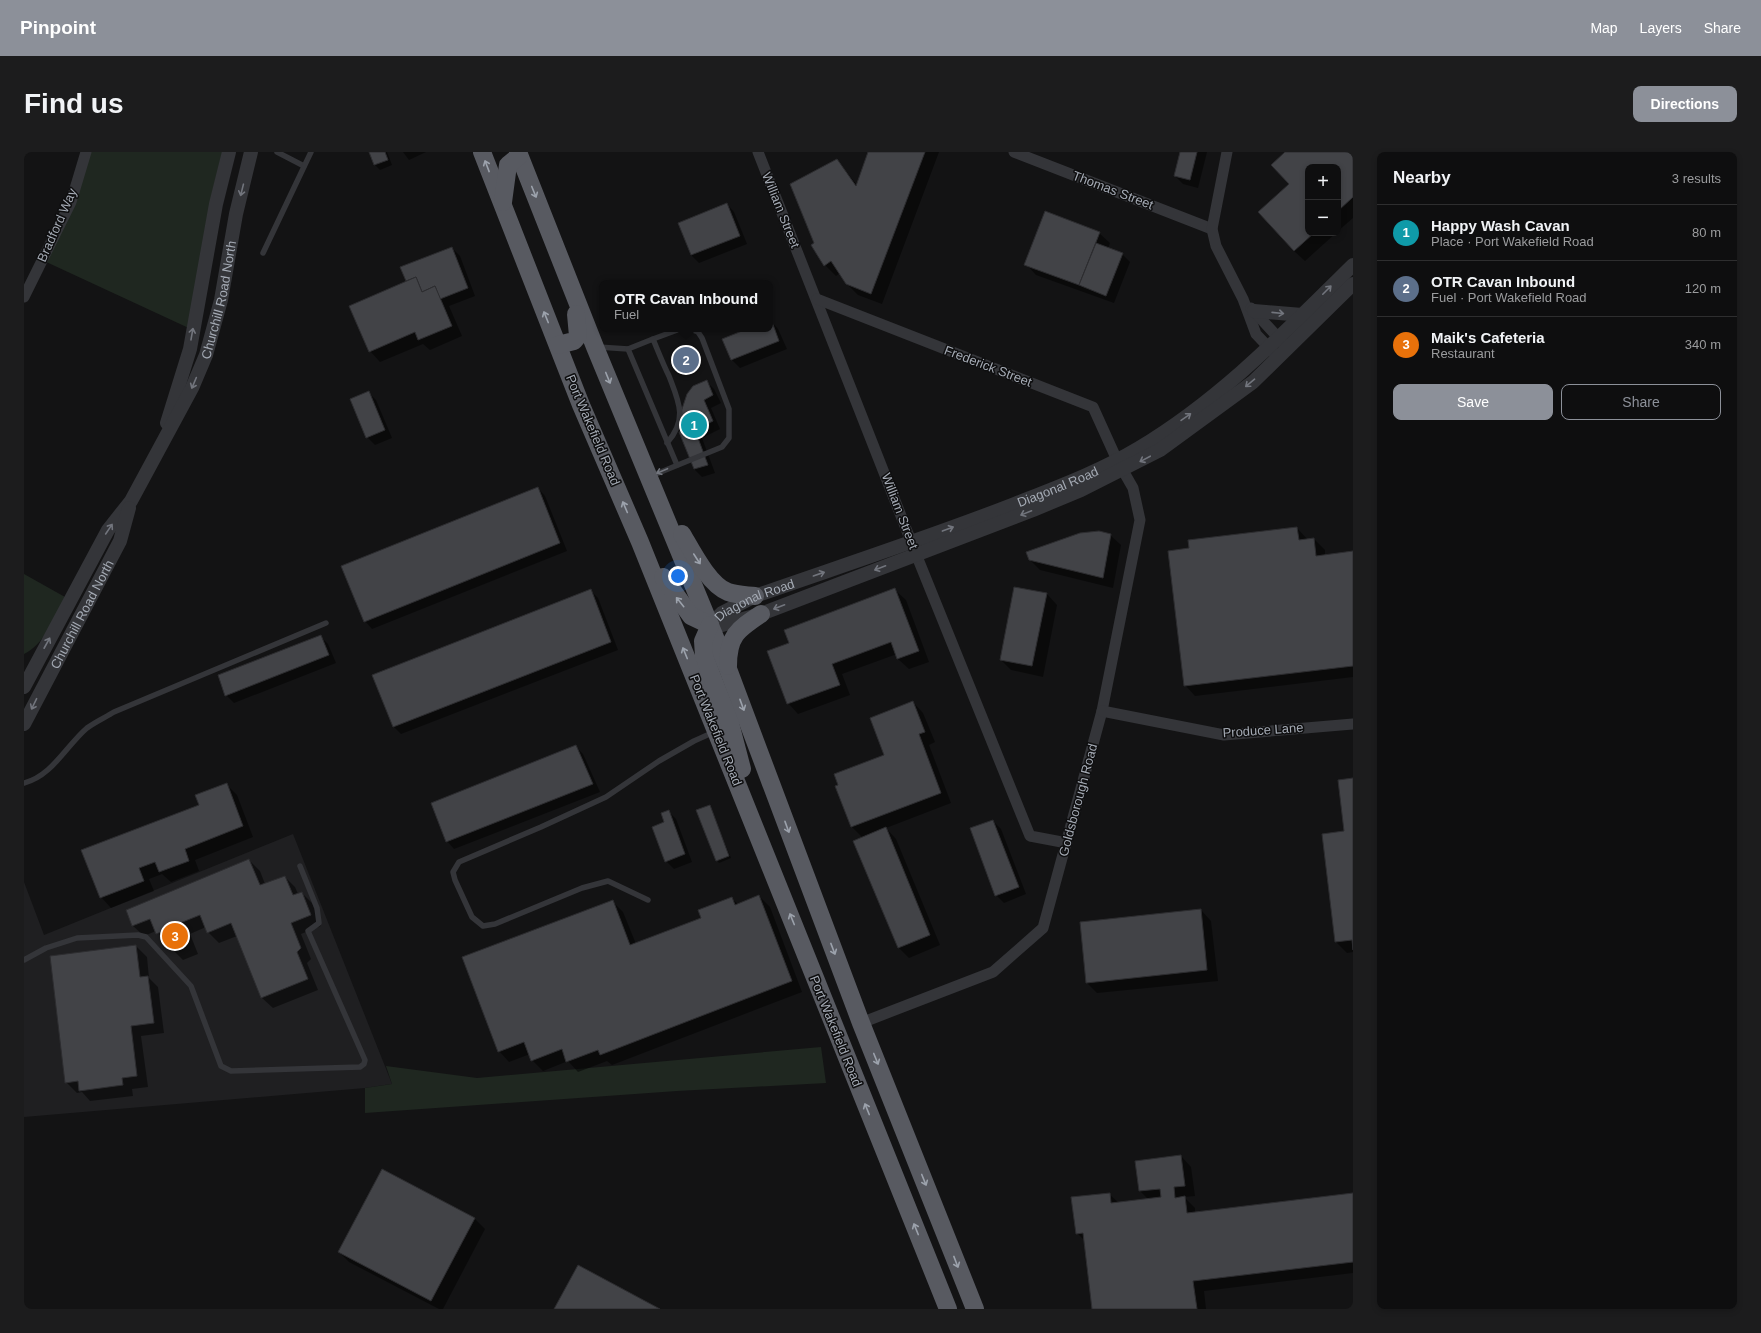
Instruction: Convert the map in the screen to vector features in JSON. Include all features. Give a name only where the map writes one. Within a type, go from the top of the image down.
[{"type":"highway","name":"Port Wakefield Road","points":[[482,152],[502,207],[640,542],[948,1309]]},
{"type":"highway","name":"Port Wakefield Road","points":[[522,153],[574,295],[728,669],[861,1023],[975,1309]]},
{"type":"highway","points":[[502,207],[508,165],[522,153]]},
{"type":"highway","points":[[558,345],[574,341],[578,336],[574,295]]},
{"type":"highway","points":[[648,477],[698,561],[710,577],[726,592],[755,596]]},
{"type":"highway","points":[[640,542],[675,596],[692,616],[710,625],[703,641],[704,656],[730,723],[757,832]]},
{"type":"highway","points":[[728,669],[728,651],[736,632],[761,614]]},
{"type":"highway","points":[[936,1278],[930,1218],[937,1212]]},
{"type":"street","name":"Bradford Way","points":[[24,296],[71,202],[86,152]]},
{"type":"street","name":"Churchill Road North","points":[[163,439],[171,407],[190,349],[216,204],[229,152]]},
{"type":"street","name":"Churchill Road North","points":[[25,680],[108,530],[131,501],[163,439],[192,388],[206,355],[221,300],[236,214],[251,152]]},
{"type":"street","name":"William Street","points":[[758,152],[914,548],[1030,836],[1067,843]]},
{"type":"street","name":"Thomas Street","points":[[1014,152],[1212,229]]},
{"type":"street","points":[[1227,152],[1212,229],[1216,246],[1243,299],[1256,334],[1278,348]]},
{"type":"street","name":"Diagonal Road","points":[[710,625],[722,625],[761,614],[1033,497],[1120,465],[1179,438],[1253,382],[1302,315],[1353,265]]},
{"type":"street","name":"Diagonal Road","points":[[1278,348],[1353,284]]},
{"type":"street","name":"Frederick Street","points":[[817,299],[1093,407],[1120,465]]},
{"type":"street","points":[[1243,299],[1254,311],[1278,348]]},
{"type":"street","points":[[1254,311],[1302,315]]},
{"type":"street","name":"Goldsborough Road","points":[[861,1023],[993,972],[1043,928],[1102,711],[1140,520],[1133,488],[1120,465]]},
{"type":"street","name":"Churchill Road North","points":[[24,724],[43,684],[120,541],[131,501]]},
{"type":"street","name":"Diagonal Road","points":[[710,625],[717,616],[755,596],[914,548]]},
{"type":"street","points":[[25,680],[43,684]]},
{"type":"street","name":"Produce Lane","points":[[1102,711],[1224,735],[1353,724]]},
{"type":"lane","points":[[277,152],[304,166]]},
{"type":"lane","points":[[263,253],[311,152]]},
{"type":"lane","points":[[595,347],[628,349],[672,332]]},
{"type":"lane","points":[[648,477],[722,447],[729,438],[729,409],[702,338],[698,332]]},
{"type":"lane","points":[[653,339],[679,402],[679,423],[675,433],[667,443]]},
{"type":"lane","points":[[628,349],[676,465]]},
{"type":"lane","points":[[24,782],[32,781],[46,772],[88,728],[114,712],[326,623]]},
{"type":"lane","points":[[648,900],[608,881],[582,888],[495,924],[483,926],[472,917],[455,880],[453,872],[459,862],[606,797],[659,761],[694,741],[716,731]]},
{"type":"lane","points":[[24,960],[46,948],[77,938],[130,934],[146,937],[191,986],[221,1066],[231,1071],[360,1067],[364,1064],[365,1060],[308,931],[319,923],[317,908],[300,866]]},
{"type":"shaded area","points":[[86,152],[229,152],[193,330],[42,260]]},
{"type":"shaded area","points":[[24,574],[65,597],[53,621],[38,644],[24,654]]},
{"type":"shaded area","points":[[293,834],[392,1084],[365,1088],[24,1117],[24,882],[44,935]]},
{"type":"shaded area","points":[[821,1047],[826,1083],[677,1091],[365,1113],[365,1088],[392,1084],[386,1066],[477,1078]]},
{"type":"building","points":[[369,152],[385,152],[388,160],[374,165]]},
{"type":"building","points":[[868,152],[925,152],[871,294],[846,284],[831,261],[824,266],[811,245],[814,243],[790,184],[837,159],[856,186]]},
{"type":"building","points":[[1180,152],[1197,152],[1190,180],[1174,176]]},
{"type":"building","points":[[1285,152],[1353,152],[1353,197],[1341,208],[1341,164],[1305,164],[1305,236],[1311,236],[1294,251],[1258,212],[1289,184],[1271,165]]},
{"type":"building","points":[[727,203],[740,236],[691,255],[678,223]]},
{"type":"building","points":[[1045,211],[1100,232],[1079,285],[1024,265]]},
{"type":"building","points":[[1096,243],[1123,253],[1106,296],[1079,285]]},
{"type":"building","points":[[452,247],[468,288],[440,299],[435,286],[422,292],[416,277],[406,281],[400,267]]},
{"type":"building","points":[[416,277],[422,292],[435,286],[452,326],[418,340],[415,332],[369,352],[349,306]]},
{"type":"building","points":[[773,324],[779,341],[731,360],[722,339],[740,332],[773,332]]},
{"type":"building","points":[[707,380],[713,395],[704,400],[713,421],[695,430],[708,465],[694,469],[679,432],[686,430],[681,412],[687,394],[693,386]]},
{"type":"building","points":[[369,391],[385,430],[366,438],[350,399]]},
{"type":"building","points":[[538,487],[560,543],[364,622],[341,566]]},
{"type":"building","points":[[1297,527],[1299,540],[1314,538],[1316,556],[1353,551],[1353,666],[1184,686],[1168,551],[1189,548],[1188,540]]},
{"type":"building","points":[[1099,531],[1111,534],[1103,578],[1029,560],[1026,552],[1080,533]]},
{"type":"building","points":[[1014,587],[1047,593],[1032,666],[1000,660]]},
{"type":"building","points":[[895,588],[919,651],[897,659],[891,642],[832,664],[840,685],[787,704],[767,651],[789,643],[784,630]]},
{"type":"building","points":[[591,589],[611,642],[393,727],[372,675]]},
{"type":"building","points":[[321,635],[329,655],[225,696],[218,675]]},
{"type":"building","points":[[913,701],[925,732],[919,734],[941,793],[851,827],[835,786],[838,785],[834,774],[884,755],[870,718]]},
{"type":"building","points":[[576,745],[593,784],[446,842],[431,803]]},
{"type":"building","points":[[1353,778],[1353,950],[1352,940],[1335,942],[1322,834],[1344,831],[1338,780]]},
{"type":"building","points":[[227,783],[243,826],[185,849],[189,861],[159,872],[155,862],[139,868],[144,881],[100,898],[81,850],[199,805],[195,795]]},
{"type":"building","points":[[710,805],[729,856],[716,861],[696,810]]},
{"type":"building","points":[[669,810],[685,854],[665,862],[652,827],[664,822],[661,813]]},
{"type":"building","points":[[993,820],[1019,887],[995,896],[970,828]]},
{"type":"building","points":[[886,827],[930,935],[898,948],[853,841]]},
{"type":"building","points":[[249,859],[260,885],[285,876],[293,895],[302,892],[311,915],[291,923],[301,948],[297,952],[308,979],[261,998],[231,923],[207,933],[200,915],[180,923],[188,943],[172,950],[164,931],[156,934],[150,919],[132,926],[126,910]]},
{"type":"building","points":[[759,895],[792,981],[600,1055],[598,1050],[566,1062],[562,1049],[531,1061],[524,1042],[498,1052],[462,957],[613,900],[630,945],[701,918],[698,910],[732,897],[735,905]]},
{"type":"building","points":[[1201,909],[1207,970],[1086,983],[1080,922]]},
{"type":"building","points":[[136,945],[140,977],[148,976],[154,1023],[131,1026],[137,1076],[122,1078],[123,1085],[79,1091],[78,1081],[65,1083],[50,956]]},
{"type":"building","points":[[1181,1155],[1185,1186],[1174,1187],[1175,1198],[1185,1196],[1187,1213],[1353,1193],[1353,1262],[1193,1281],[1197,1309],[1092,1309],[1083,1233],[1076,1234],[1071,1197],[1110,1193],[1111,1203],[1161,1197],[1160,1189],[1139,1191],[1135,1161]]},
{"type":"building","points":[[382,1169],[475,1218],[431,1301],[338,1252]]},
{"type":"building","points":[[578,1265],[660,1309],[554,1309]]},
{"type":"place","name":"OTR Cavan Inbound","points":[[686,360]]},
{"type":"place","name":"Happy Wash Cavan","points":[[694,425]]},
{"type":"place","name":"Maik's Cafeteria","points":[[175,936]]}]
